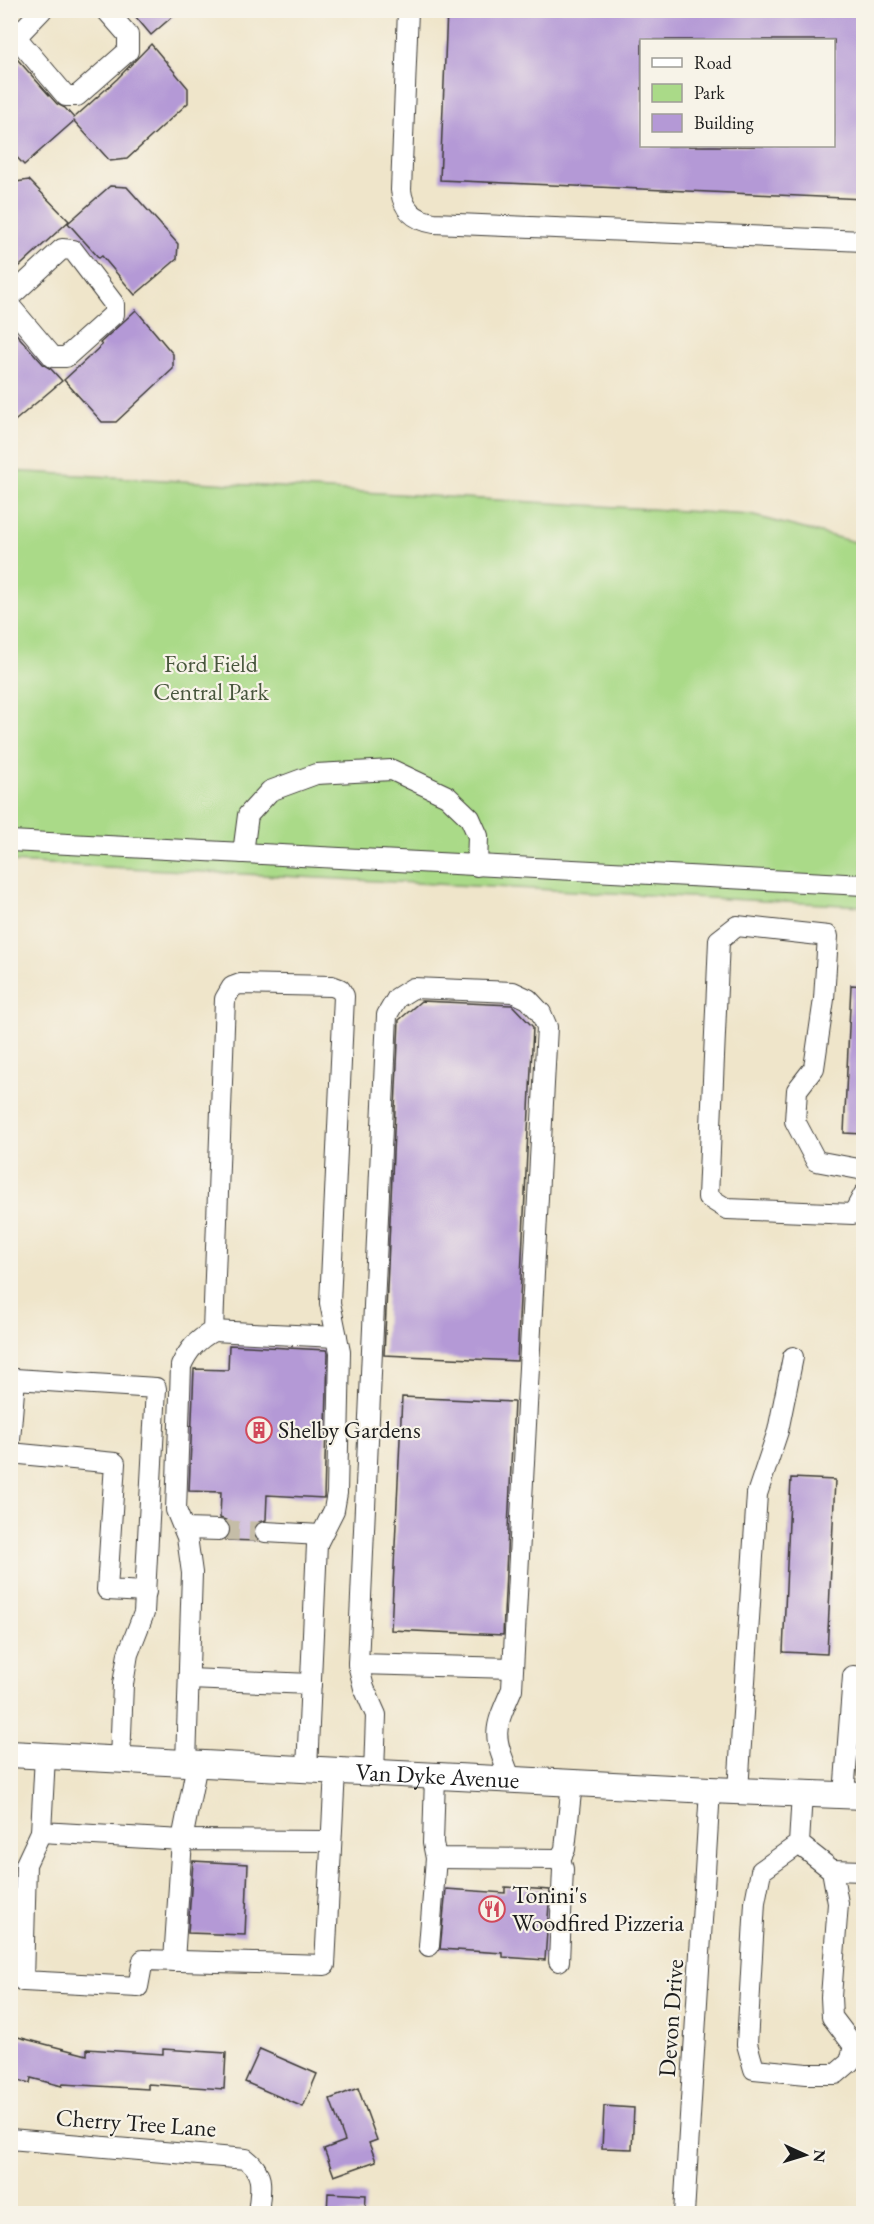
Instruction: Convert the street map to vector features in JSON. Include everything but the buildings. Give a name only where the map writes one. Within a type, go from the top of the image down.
[{"type":"main road","name":"Van Dyke Avenue","points":[[10,1754],[710,1790],[854,1795]]},
{"type":"street","points":[[42,10],[13,37],[66,96],[77,96],[128,51],[128,35],[106,10]]},
{"type":"street","points":[[408,10],[401,190],[406,208],[421,221],[864,241]]},
{"type":"street","points":[[10,297],[62,249],[73,249],[114,304],[114,314],[66,357],[53,357],[10,306]]},
{"type":"street","points":[[243,853],[248,815],[270,791],[316,774],[392,770],[447,796],[470,818],[478,836],[477,866]]},
{"type":"street","points":[[10,842],[864,885]]},
{"type":"street","points":[[864,1170],[816,1161],[795,1121],[797,1090],[814,1068],[824,999],[828,936],[737,926],[719,940],[708,1197],[727,1209],[853,1214],[864,1194]]},
{"type":"street","points":[[213,1330],[225,999],[232,987],[240,984],[332,986],[340,990],[344,996],[330,1303],[340,1352],[337,1493],[334,1510],[317,1544],[307,1769]]},
{"type":"street","points":[[374,1773],[376,1715],[364,1688],[358,1664],[387,1015],[397,998],[413,988],[513,992],[528,999],[541,1013],[547,1027],[512,1689],[496,1727],[497,1745],[510,1780]]},
{"type":"street","points":[[174,1960],[182,1840],[191,1763],[189,1679],[192,1573],[184,1529],[176,1510],[181,1366],[187,1352],[200,1338],[213,1330],[337,1337]]},
{"type":"street","points":[[738,1791],[757,1494],[778,1431],[793,1357]]},
{"type":"street","points":[[10,1440],[15,1379],[156,1388],[144,1613],[128,1654],[123,1684],[120,1760]]},
{"type":"street","points":[[10,1453],[115,1463],[107,1590],[146,1592]]},
{"type":"street","points":[[184,1529],[219,1530]]},
{"type":"street","points":[[265,1532],[321,1535]]},
{"type":"street","points":[[358,1664],[513,1668]]},
{"type":"street","points":[[854,1795],[853,1676],[864,1677]]},
{"type":"street","points":[[189,1679],[311,1684]]},
{"type":"street","points":[[45,1756],[41,1832],[26,1864],[23,1981],[138,1987],[143,1960],[325,1965],[334,1771]]},
{"type":"street","points":[[429,1946],[436,1858],[433,1843],[435,1776]]},
{"type":"street","points":[[559,1961],[563,1869],[560,1859],[565,1850],[572,1783]]},
{"type":"street","name":"Devon Drive","points":[[684,2214],[710,1790]]},
{"type":"street","points":[[799,1844],[802,1794]]},
{"type":"street","points":[[41,1832],[182,1840],[331,1840]]},
{"type":"street","points":[[799,1844],[832,1869],[864,1872]]},
{"type":"street","points":[[799,1844],[761,1871],[755,1902],[747,2044],[754,2069],[836,2074],[850,2062],[858,2046],[854,2046],[832,2018],[831,1997],[838,1903],[832,1869]]},
{"type":"street","points":[[436,1858],[560,1859]]},
{"type":"street","name":"Cherry Tree Lane","points":[[10,2139],[246,2159],[255,2166],[260,2180],[258,2214]]},
{"type":"green space","name":"Ford Field Central Park","points":[[11,471],[750,515],[863,544],[863,906],[11,862]]},
{"type":"tunnel","points":[[219,1530],[265,1532]]},
{"type":"place","name":"Shelby Gardens","points":[[259,1430]]},
{"type":"place","name":"Tonini's Woodfired Pizzeria","points":[[492,1909]]}]
